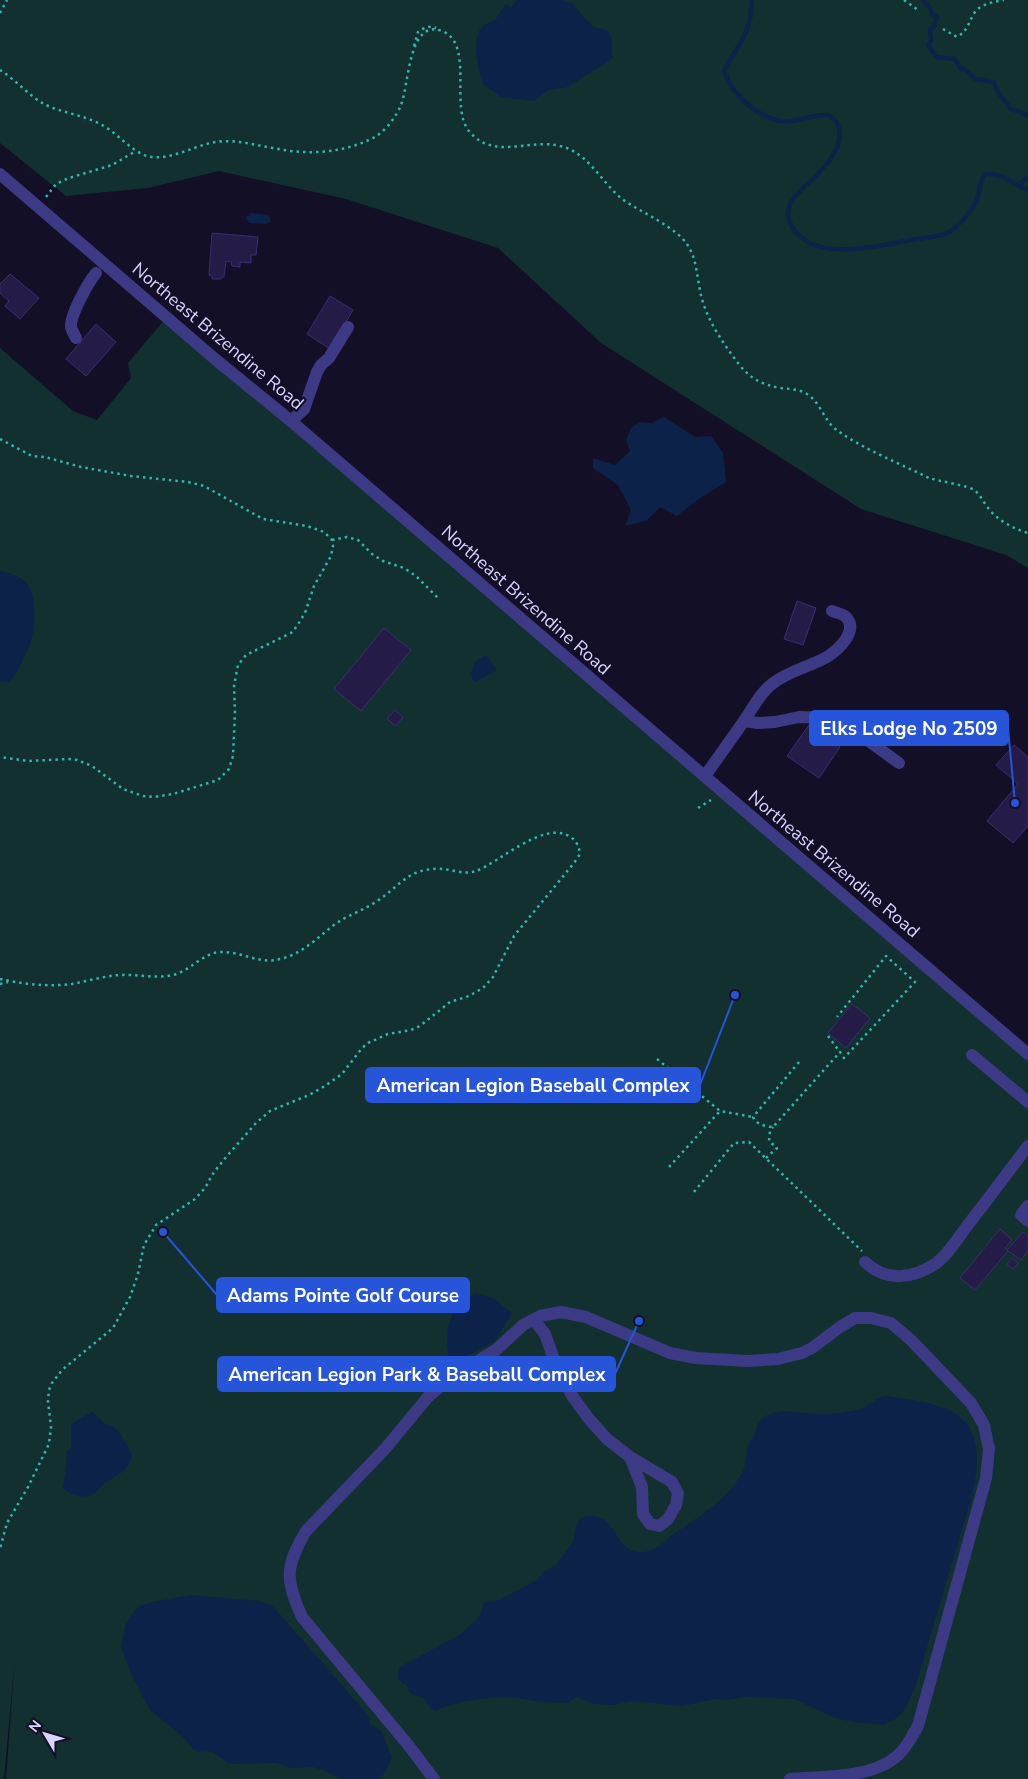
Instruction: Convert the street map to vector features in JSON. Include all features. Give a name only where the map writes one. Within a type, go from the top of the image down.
[{"type":"street","name":"Northeast Brizendine Road","points":[[0,174],[214,359],[291,421],[1028,1054]]},
{"type":"street","points":[[76,338],[71,330],[72,322],[87,284],[96,274]]},
{"type":"street","points":[[291,421],[304,409],[321,364],[328,358],[348,327]]},
{"type":"street","points":[[705,776],[764,691],[781,678],[827,657],[846,638],[850,622],[845,616],[832,611]]},
{"type":"street","points":[[744,721],[758,723],[799,718],[837,718],[899,763]]},
{"type":"street","points":[[972,1055],[1028,1102]]},
{"type":"street","points":[[865,1262],[874,1270],[891,1276],[908,1276],[936,1263],[1028,1146]]},
{"type":"street","points":[[1028,1206],[1021,1215],[1028,1221]]},
{"type":"street","points":[[434,1779],[410,1746],[302,1617],[292,1593],[289,1570],[297,1547],[306,1531],[384,1450],[428,1397],[450,1378],[496,1350],[523,1325],[540,1316],[561,1312],[586,1317],[670,1354],[696,1358],[762,1361],[802,1353],[812,1348],[840,1326],[855,1318],[871,1318],[891,1323],[911,1340],[971,1403],[984,1425],[989,1449],[986,1478],[918,1726],[901,1752],[884,1766],[862,1773],[790,1779]]},
{"type":"street","points":[[534,1320],[545,1334],[558,1371],[573,1397],[589,1419],[607,1439],[630,1457],[672,1482],[678,1493],[676,1505],[668,1519],[659,1526],[650,1524],[643,1514],[642,1487],[630,1457]]},
{"type":"path","points":[[0,13],[7,0]]},
{"type":"path","points":[[904,0],[918,10]]},
{"type":"path","points":[[943,29],[957,37],[964,32],[972,15],[980,7],[1004,0]]},
{"type":"path","points":[[0,70],[22,85],[37,100],[48,106],[100,123],[136,151],[155,157],[168,156],[216,142],[232,142],[322,153],[345,148],[376,137],[386,127],[400,108],[414,48],[424,32],[432,29],[439,30],[451,36],[456,44],[463,115],[468,130],[482,142],[497,147],[546,144],[571,149],[592,167],[620,197],[671,228],[684,239],[691,248],[695,259],[700,294],[713,326],[730,353],[746,373],[757,381],[768,385],[797,389],[808,394],[814,399],[828,423],[835,430],[929,478],[972,488],[979,494],[986,506],[1004,522],[1028,533]]},
{"type":"path","points":[[39,207],[56,184],[69,178],[112,165],[136,151]]},
{"type":"path","points":[[0,439],[32,456],[45,457],[80,467],[131,476],[188,482],[204,486],[263,519],[324,532],[332,540],[333,546],[331,556],[314,586],[305,613],[297,626],[291,632],[246,655],[238,665],[234,686],[234,756],[229,770],[218,780],[167,795],[143,796],[123,789],[92,766],[78,760],[68,759],[39,762],[0,758]]},
{"type":"path","points":[[332,540],[347,537],[358,540],[372,554],[383,561],[404,568],[416,576],[439,599]]},
{"type":"path","points":[[698,808],[712,799],[720,790]]},
{"type":"path","points":[[0,979],[57,985],[110,976],[166,976],[184,971],[211,954],[219,952],[261,960],[279,960],[307,947],[342,920],[378,901],[414,874],[435,868],[457,872],[473,872],[485,867],[522,844],[555,833],[562,833],[572,838],[580,849],[580,854],[574,864],[514,936],[493,977],[483,988],[469,996],[450,1002],[420,1026],[412,1030],[388,1034],[368,1043],[342,1074],[325,1086],[270,1111],[256,1123],[227,1156],[195,1199],[156,1225],[144,1245],[132,1291],[113,1328],[62,1370],[52,1383],[48,1400],[51,1428],[49,1444],[28,1487],[7,1523],[0,1549]]},
{"type":"path","points":[[828,1036],[844,1058],[915,982],[886,956],[837,1017]]},
{"type":"path","points":[[0,984],[10,981]]},
{"type":"path","points":[[766,1158],[777,1148],[769,1140],[772,1127],[840,1052]]},
{"type":"path","points":[[657,1058],[720,1111],[753,1118],[759,1124],[772,1127]]},
{"type":"path","points":[[753,1118],[799,1062]]},
{"type":"path","points":[[669,1167],[720,1111]]},
{"type":"path","points":[[694,1192],[734,1143],[749,1142],[862,1250],[865,1262]]},
{"type":"green space","points":[[0,0],[1028,0],[1028,568],[1006,555],[861,509],[601,343],[498,248],[346,199],[219,171],[148,188],[66,196],[0,143]]},
{"type":"green space","points":[[166,318],[1028,1054],[1028,1779],[6,1779],[15,1657],[4,1779],[0,1779],[0,348],[73,411],[97,420],[131,378],[128,363]]},
{"type":"water","points":[[517,0],[563,0],[571,2],[591,25],[607,30],[611,40],[613,58],[568,87],[549,90],[533,101],[501,97],[484,85],[481,79],[476,55],[477,37],[484,25],[495,20],[506,4],[511,7]]},
{"type":"water","points":[[251,213],[268,215],[270,222],[266,224],[250,223],[246,216],[249,216]]},
{"type":"water","points":[[664,417],[695,437],[711,436],[723,453],[726,482],[700,498],[677,516],[660,507],[646,521],[625,526],[631,510],[618,485],[593,468],[593,458],[615,465],[630,451],[626,440],[631,428],[640,422],[652,423]]},
{"type":"water","points":[[0,571],[13,574],[25,581],[32,593],[34,610],[33,635],[17,672],[8,682],[0,682]]},
{"type":"water","points":[[486,655],[497,670],[474,683],[471,673],[476,661]]},
{"type":"water","points":[[476,1293],[493,1298],[512,1313],[495,1341],[469,1355],[449,1361],[447,1344],[448,1326],[457,1303]]},
{"type":"water","points":[[884,1396],[930,1404],[948,1410],[962,1419],[971,1431],[976,1447],[977,1468],[972,1495],[915,1688],[904,1711],[894,1720],[884,1725],[853,1722],[835,1718],[794,1699],[746,1697],[728,1700],[716,1699],[682,1706],[632,1701],[614,1705],[594,1704],[577,1697],[568,1703],[496,1698],[463,1702],[435,1711],[423,1698],[411,1693],[407,1685],[399,1680],[398,1673],[400,1667],[461,1634],[480,1616],[484,1603],[500,1600],[537,1580],[543,1572],[556,1565],[573,1542],[576,1526],[581,1518],[594,1516],[603,1519],[629,1549],[639,1552],[652,1550],[711,1508],[728,1493],[744,1469],[748,1446],[758,1424],[764,1417],[784,1411],[823,1414],[853,1411],[861,1409]]},
{"type":"water","points":[[92,1412],[105,1424],[113,1426],[117,1430],[130,1450],[131,1458],[125,1470],[104,1483],[95,1493],[82,1497],[70,1493],[63,1488],[66,1452],[71,1449],[71,1426],[74,1422]]},
{"type":"water","points":[[192,1595],[259,1601],[271,1605],[366,1713],[370,1724],[381,1731],[392,1757],[380,1779],[341,1779],[313,1767],[291,1768],[277,1763],[229,1764],[214,1753],[208,1751],[198,1752],[193,1749],[183,1737],[150,1710],[131,1674],[121,1646],[126,1623],[140,1606]]},
{"type":"building","points":[[212,233],[258,237],[256,255],[251,255],[251,263],[240,262],[240,267],[232,266],[231,262],[226,261],[224,277],[212,279],[212,276],[209,275]]},
{"type":"building","points":[[10,274],[39,298],[20,319],[5,306],[9,301],[0,293],[0,284]]},
{"type":"building","points":[[330,296],[353,310],[330,349],[307,334]]},
{"type":"building","points":[[96,324],[116,342],[86,376],[66,359]]},
{"type":"building","points":[[797,601],[816,608],[803,645],[784,639]]},
{"type":"building","points":[[384,628],[411,650],[361,711],[334,689]]},
{"type":"building","points":[[395,710],[403,717],[396,726],[387,719]]},
{"type":"building","points":[[809,725],[840,747],[819,778],[787,756]]},
{"type":"building","points":[[1014,745],[1028,757],[1028,826],[1013,843],[987,821],[1018,784],[996,765]]},
{"type":"building","points":[[852,1004],[870,1018],[846,1048],[828,1033]]},
{"type":"building","points":[[1000,1229],[1012,1240],[1005,1248],[1008,1251],[975,1290],[960,1278]]},
{"type":"building","points":[[1023,1232],[1028,1236],[1028,1251],[1021,1260],[1007,1250]]},
{"type":"building","points":[[1012,1258],[1018,1263],[1013,1269],[1007,1264]]},
{"type":"waterway","points":[[752,0],[747,30],[724,71],[732,88],[749,105],[770,118],[787,121],[827,115],[835,120],[839,128],[840,136],[835,152],[819,173],[798,193],[790,204],[788,217],[791,225],[801,237],[814,245],[846,249],[881,246],[940,236],[951,231],[975,205],[985,174],[998,175],[1028,190]]},
{"type":"waterway","points":[[923,0],[930,8],[932,14],[937,17],[934,27],[930,29],[931,41],[928,45],[937,57],[955,59],[960,68],[965,69],[975,79],[994,82],[998,92],[1011,109],[1028,115]]},
{"type":"waterway","points":[[1020,187],[1021,183],[1028,177]]},
{"type":"place","name":"Elks Lodge No 2509","points":[[1015,803]]},
{"type":"place","name":"American Legion Baseball Complex","points":[[735,995]]},
{"type":"place","name":"Adams Pointe Golf Course","points":[[163,1232]]},
{"type":"place","name":"American Legion Park & Baseball Complex","points":[[639,1321]]}]
